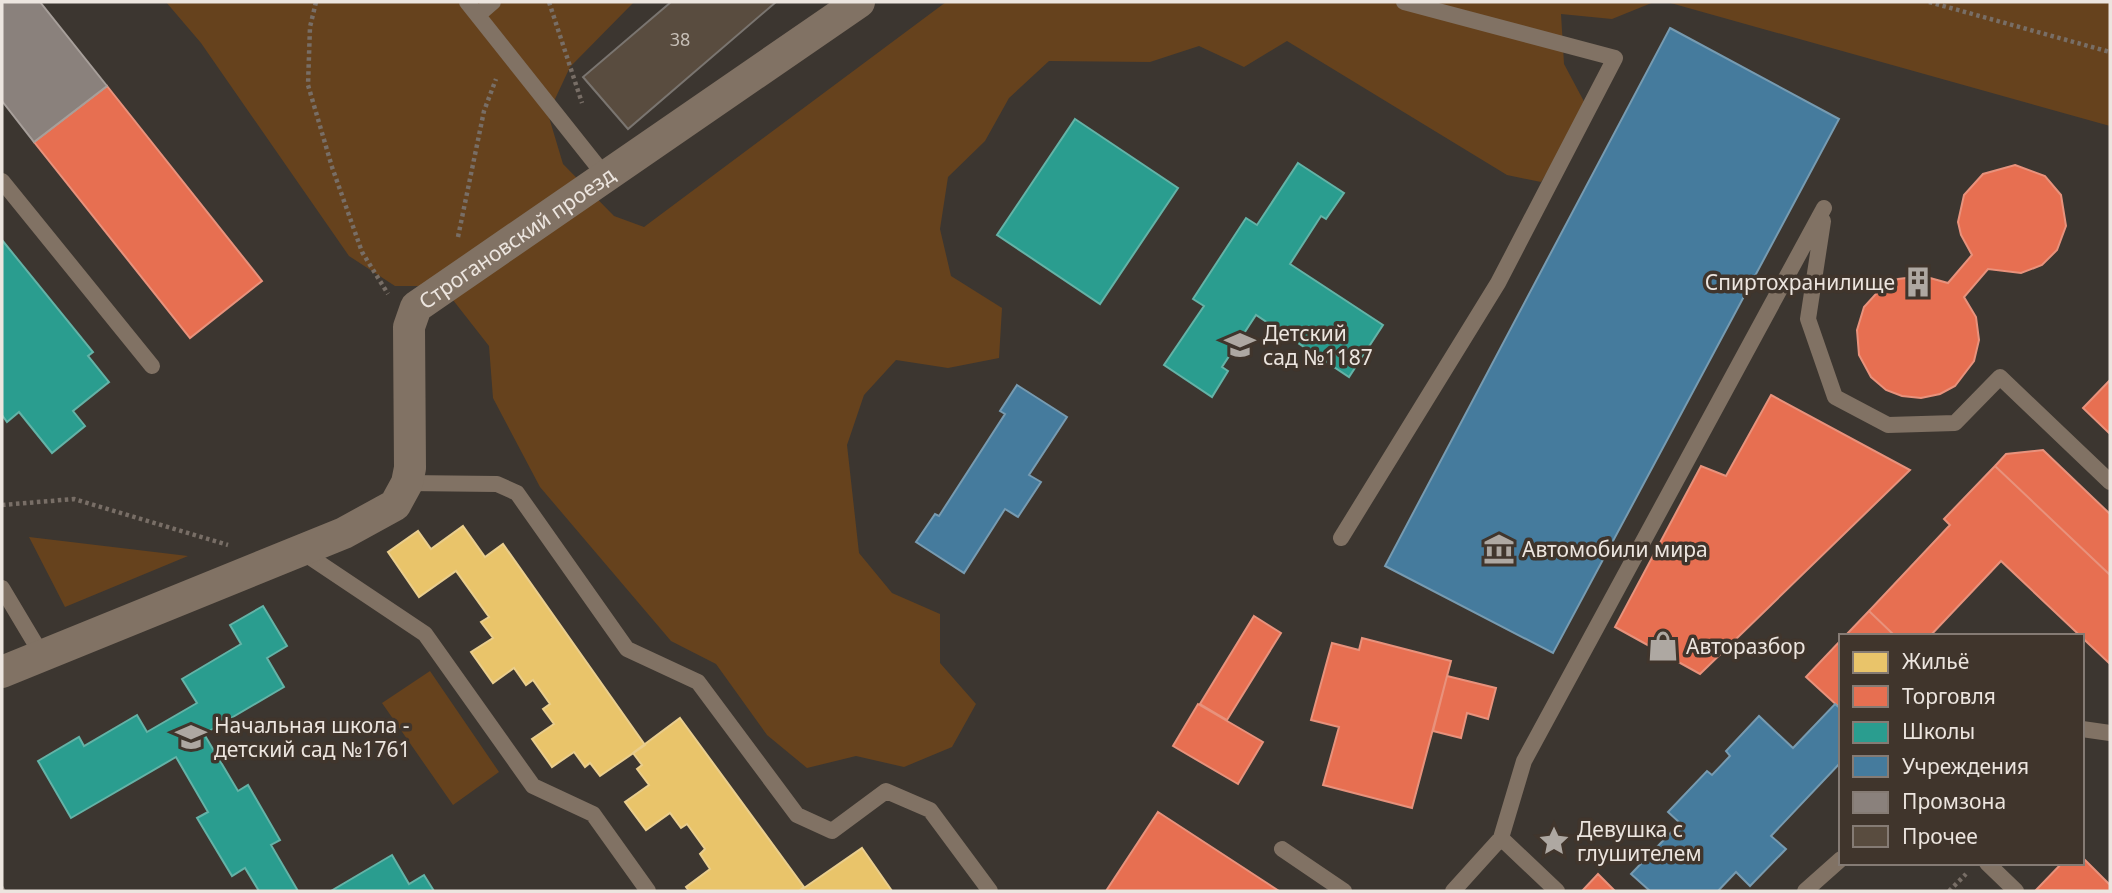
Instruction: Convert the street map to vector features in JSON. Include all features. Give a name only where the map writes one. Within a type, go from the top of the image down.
[{"type":"street","name":"Строгановский проезд","points":[[407,483],[409,327],[416,307],[859,2]]},
{"type":"street","points":[[2,671],[289,556],[395,505],[407,483]]},
{"type":"lane","points":[[493,2],[473,8],[606,177]]},
{"type":"lane","points":[[1341,538],[1498,284],[1615,58],[1404,2]]},
{"type":"lane","points":[[2,181],[152,366]]},
{"type":"lane","points":[[1453,891],[1501,838],[1524,761],[1824,208],[1808,319],[1835,397],[1888,425],[1955,423],[2000,377],[2110,482]]},
{"type":"lane","points":[[407,483],[497,484],[517,493],[627,649],[698,682],[797,815],[832,831],[886,791],[930,810],[990,891]]},
{"type":"lane","points":[[289,556],[425,634],[533,786],[593,814],[648,891]]},
{"type":"lane","points":[[2,588],[42,656]]},
{"type":"lane","points":[[2084,729],[2110,733]]},
{"type":"lane","points":[[1501,838],[1557,891]]},
{"type":"lane","points":[[1282,849],[1344,891]]},
{"type":"lane","points":[[1805,891],[1839,861]]},
{"type":"lane","points":[[1989,865],[2016,891]]},
{"type":"path","points":[[316,2],[310,27],[308,85],[332,167],[362,251],[409,327]]},
{"type":"path","points":[[549,2],[585,114]]},
{"type":"path","points":[[1928,2],[2110,52]]},
{"type":"path","points":[[451,283],[484,111],[506,51]]},
{"type":"path","points":[[2,505],[74,499],[289,556]]},
{"type":"path","points":[[1948,891],[1968,873]]},
{"type":"shaded area","points":[[166,2],[634,2],[570,67],[548,114],[563,164],[614,216],[644,227],[946,2],[1654,2],[1612,19],[1561,14],[1564,64],[1588,109],[1541,182],[1507,175],[1287,41],[1244,67],[1199,46],[1150,62],[1049,61],[1009,98],[985,141],[948,177],[940,229],[951,276],[1002,308],[999,358],[948,368],[896,360],[864,395],[847,445],[859,553],[892,593],[940,614],[940,663],[976,704],[952,747],[904,767],[856,756],[807,768],[767,735],[716,664],[671,641],[540,487],[493,398],[489,346],[442,286],[395,286],[349,256],[201,43]]},
{"type":"shaded area","points":[[1667,2],[2110,2],[2110,126]]},
{"type":"shaded area","points":[[29,537],[188,556],[65,607]]},
{"type":"shaded area","points":[[430,671],[499,772],[453,805],[382,703]]},
{"type":"building: Жильё","points":[[463,526],[485,557],[503,544],[645,745],[600,776],[590,763],[585,767],[574,752],[552,767],[532,739],[554,724],[543,709],[550,704],[533,680],[526,685],[514,668],[493,683],[471,652],[493,638],[481,622],[489,617],[456,571],[419,597],[388,552],[418,531],[431,549]]},
{"type":"building: Жильё","points":[[680,718],[804,887],[799,891],[689,891],[686,887],[710,869],[700,854],[705,849],[687,824],[681,828],[670,813],[646,830],[625,802],[649,785],[637,769],[642,765],[633,753]]},
{"type":"building: Жильё","points":[[862,848],[892,891],[799,891],[804,888]]},
{"type":"building: Торговля","points":[[107,86],[262,281],[190,338],[34,142]]},
{"type":"building: Торговля","name":"Спиртохранилище","points":[[2015,165],[2045,176],[2061,195],[2066,226],[2057,250],[2042,265],[2021,273],[1988,269],[1964,297],[1976,317],[1979,340],[1974,361],[1955,386],[1940,394],[1921,398],[1902,396],[1886,390],[1871,377],[1859,355],[1857,330],[1864,307],[1884,285],[1898,279],[1923,276],[1948,283],[1972,255],[1961,235],[1958,222],[1964,195],[1983,174]]},
{"type":"building: Торговля","points":[[2110,380],[2110,434],[2083,408]]},
{"type":"building: Торговля","points":[[1771,395],[1910,470],[1700,674],[1615,627],[1701,466],[1726,476]]},
{"type":"building: Торговля","points":[[2043,450],[2110,514],[2110,575],[1995,466],[2006,454]]},
{"type":"building: Торговля","points":[[1995,466],[2110,575],[2110,664],[2084,639],[2084,634],[2078,634],[2001,561],[1932,634],[1893,634],[1869,611],[1950,525],[1944,519]]},
{"type":"building: Торговля","points":[[1869,611],[1893,634],[1847,634]]},
{"type":"building: Торговля","points":[[1254,616],[1281,633],[1227,720],[1200,704]]},
{"type":"building: Торговля","points":[[1362,638],[1451,661],[1412,808],[1323,785],[1339,727],[1311,720],[1332,643],[1359,650]]},
{"type":"building: Торговля","points":[[1839,642],[1839,707],[1806,677]]},
{"type":"building: Торговля","points":[[1447,676],[1496,688],[1488,719],[1467,713],[1461,738],[1433,731]]},
{"type":"building: Торговля","points":[[1198,704],[1263,742],[1238,784],[1173,746]]},
{"type":"building: Торговля","points":[[1158,812],[1279,891],[1106,891]]},
{"type":"building: Торговля","points":[[2084,859],[2110,885],[2110,891],[2036,890],[2060,865],[2084,865]]},
{"type":"building: Торговля","points":[[1598,874],[1615,891],[1582,891]]},
{"type":"building: Школы","points":[[1075,119],[1178,188],[1100,304],[997,235]]},
{"type":"building: Школы","points":[[1298,163],[1344,193],[1326,219],[1321,216],[1290,264],[1383,325],[1349,377],[1256,315],[1222,367],[1228,371],[1212,397],[1164,365],[1204,306],[1193,299],[1246,218],[1257,225]]},
{"type":"building: Школы","points":[[2,240],[93,352],[88,356],[109,382],[73,411],[85,426],[52,453],[19,412],[7,422],[2,415]]},
{"type":"building: Школы","points":[[263,606],[287,646],[267,658],[284,687],[204,734],[238,791],[248,785],[280,840],[271,845],[298,891],[259,891],[245,868],[232,876],[197,818],[208,812],[176,757],[71,818],[38,761],[79,737],[84,746],[137,715],[147,732],[197,703],[182,679],[241,644],[230,625]]},
{"type":"building: Школы","points":[[392,855],[409,884],[424,875],[434,891],[331,891]]},
{"type":"building: Учреждения","points":[[1670,28],[1839,119],[1553,653],[1385,566]]},
{"type":"building: Учреждения","points":[[1017,385],[1067,417],[1029,475],[1041,482],[1018,517],[1005,509],[964,573],[916,542],[935,514],[939,516],[1005,414],[1000,411]]},
{"type":"building: Учреждения","points":[[1835,704],[1839,707],[1839,764],[1771,836],[1786,849],[1750,886],[1736,872],[1718,891],[1650,891],[1631,874],[1680,823],[1668,812],[1707,771],[1712,775],[1730,756],[1726,751],[1759,716],[1793,748]]},
{"type":"building: Промзона","points":[[2,2],[40,2],[107,86],[34,142],[2,101]]},
{"type":"building: Прочее","points":[[671,2],[776,2],[628,129],[583,77]]},
{"type":"tram line","points":[[2,886],[5,891]]},
{"type":"place","name":"Спиртохранилище","points":[[1918,282]]},
{"type":"place","name":"Детский сад №1187","points":[[1240,345]]},
{"type":"place","name":"Автомобили мира","points":[[1499,549]]},
{"type":"place","name":"Авторазбор","points":[[1663,646]]},
{"type":"place","name":"Начальная школа - детский сад №1761","points":[[191,737]]},
{"type":"place","name":"Девушка с глушителем","points":[[1554,841]]}]
